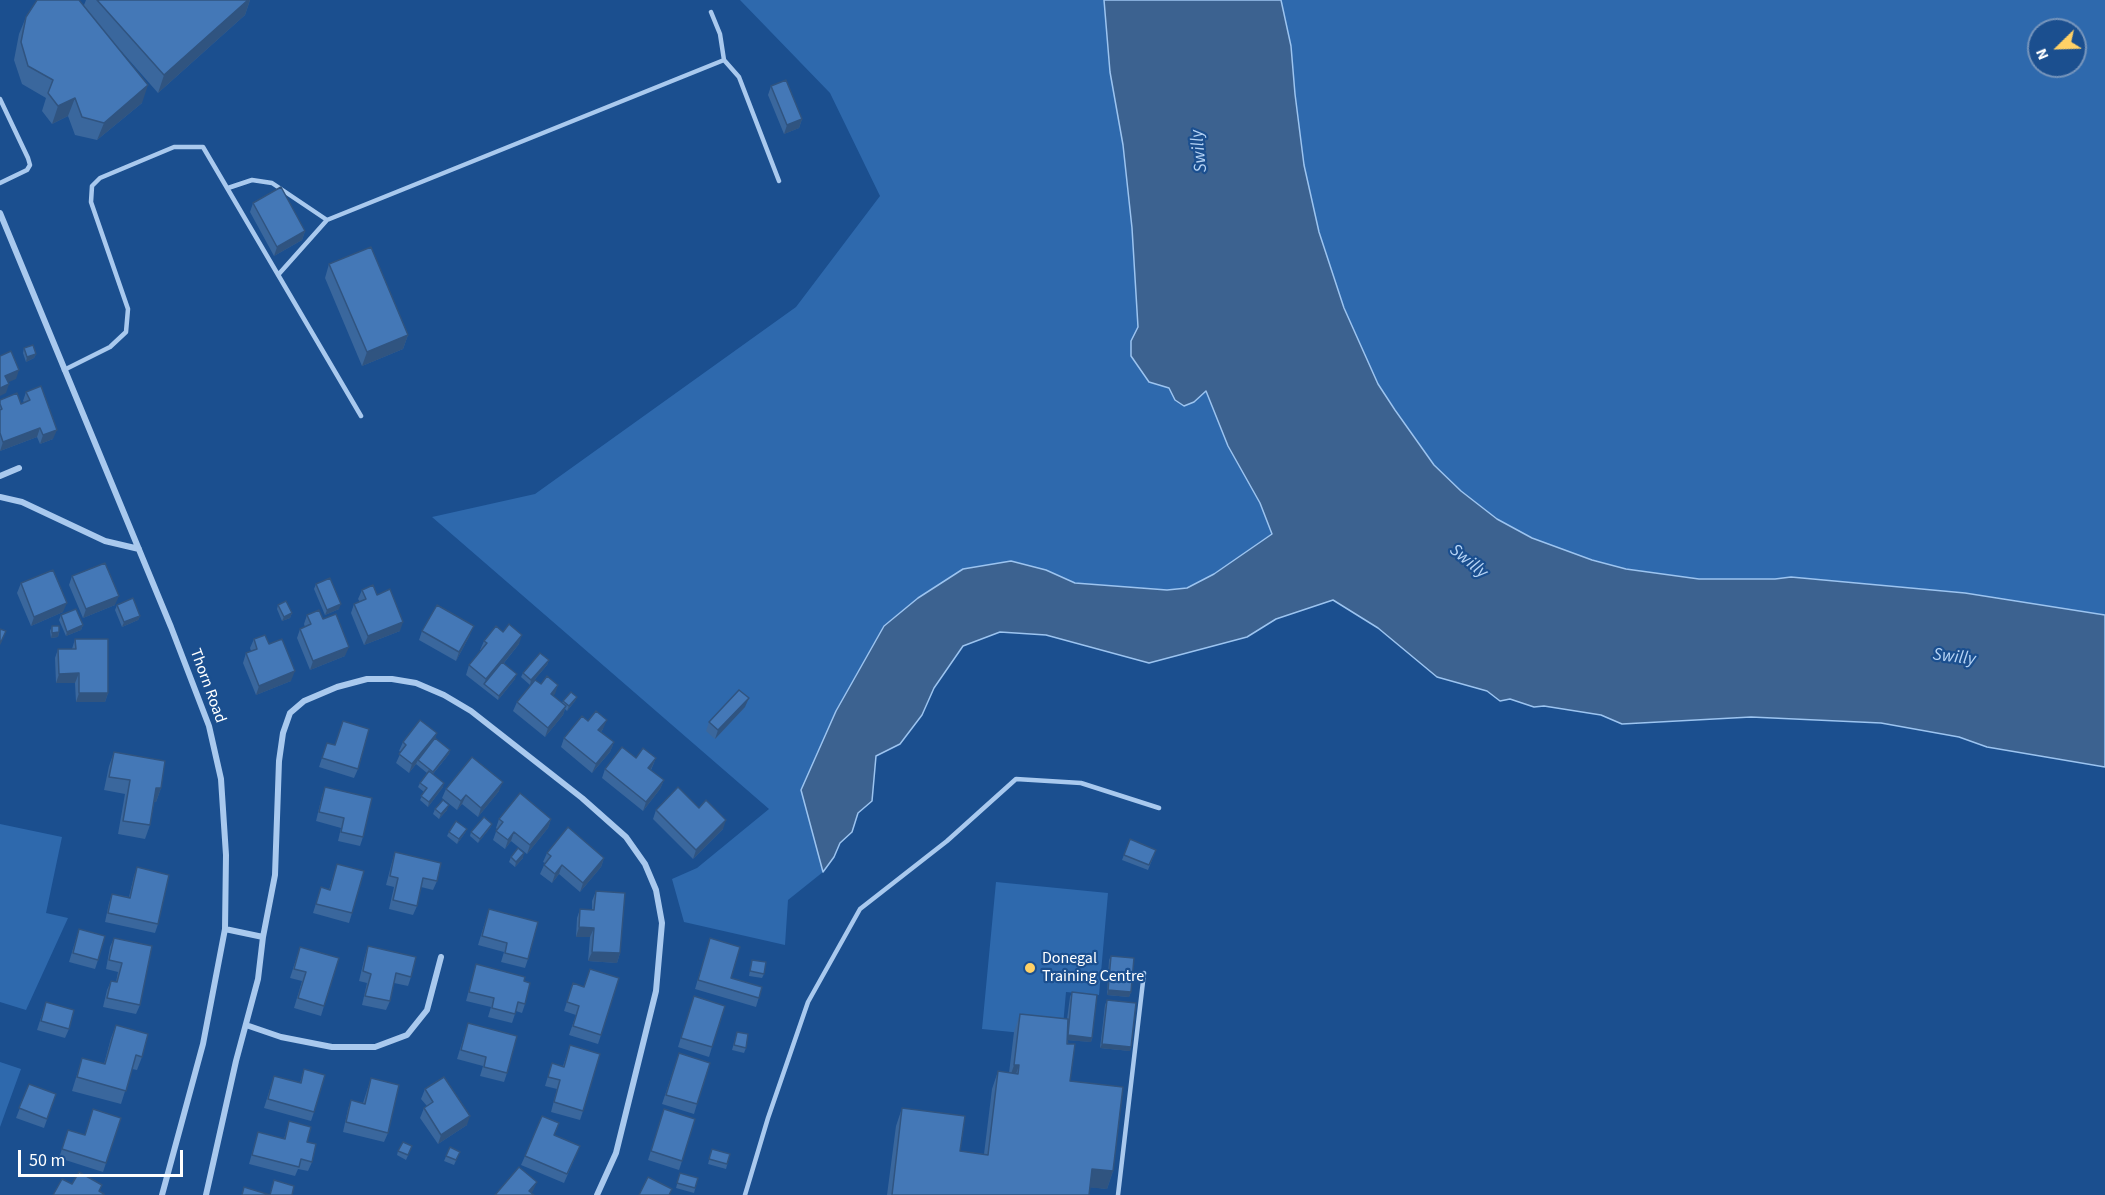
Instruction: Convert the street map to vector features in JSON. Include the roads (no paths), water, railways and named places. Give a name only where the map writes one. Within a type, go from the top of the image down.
[{"type":"street","name":"Thorn Road","points":[[0,213],[139,549],[209,726],[221,779],[226,855],[225,929],[203,1044],[162,1195]]},
{"type":"street","points":[[0,476],[19,468]]},
{"type":"street","points":[[0,497],[22,502],[105,541],[139,549]]},
{"type":"street","points":[[206,1195],[236,1061],[258,979],[263,936],[275,875],[279,761],[283,733],[290,713],[304,701],[337,687],[367,679],[392,679],[417,683],[471,711],[582,798],[626,837],[645,864],[656,890],[662,923],[656,991],[616,1153],[597,1195]]},
{"type":"street","points":[[225,929],[263,936]]},
{"type":"street","points":[[246,1025],[280,1037],[332,1047],[375,1047],[407,1035],[427,1010],[441,957]]},
{"type":"lane","points":[[711,12],[720,34],[724,60],[739,77],[779,181]]},
{"type":"lane","points":[[278,275],[327,220],[724,60]]},
{"type":"lane","points":[[0,99],[30,165],[27,170],[0,183]]},
{"type":"lane","points":[[64,370],[110,347],[126,332],[128,309],[92,202],[93,186],[100,178],[174,147],[203,147],[361,416]]},
{"type":"lane","points":[[228,188],[252,180],[272,183],[327,220]]},
{"type":"lane","points":[[745,1195],[768,1118],[808,1002],[860,909],[947,841],[1016,779],[1082,783],[1159,808]]},
{"type":"lane","points":[[1118,1195],[1144,973]]},
{"type":"water","name":"Swilly","points":[[1104,0],[1281,0],[1291,46],[1304,165],[1319,232],[1344,308],[1378,384],[1434,465],[1461,491],[1497,519],[1532,538],[1592,560],[1626,569],[1699,579],[1791,577],[1965,593],[2105,615],[2105,767],[1987,747],[1959,737],[1881,723],[1751,717],[1622,724],[1601,715],[1544,706],[1534,707],[1510,699],[1500,701],[1487,691],[1437,677],[1378,628],[1333,600],[1276,619],[1247,637],[1149,663],[1046,635],[1000,632],[963,646],[934,688],[922,715],[900,744],[876,756],[872,801],[858,813],[852,832],[840,843],[834,857],[823,872],[801,790],[836,711],[884,626],[918,598],[963,569],[1011,561],[1046,570],[1075,583],[1167,590],[1187,588],[1214,574],[1272,534],[1260,503],[1228,446],[1206,391],[1194,402],[1184,406],[1175,400],[1169,388],[1149,382],[1131,356],[1131,341],[1138,327],[1132,228],[1123,145],[1110,72]]},
{"type":"place","name":"Donegal Training Centre","points":[[1030,968]]}]
